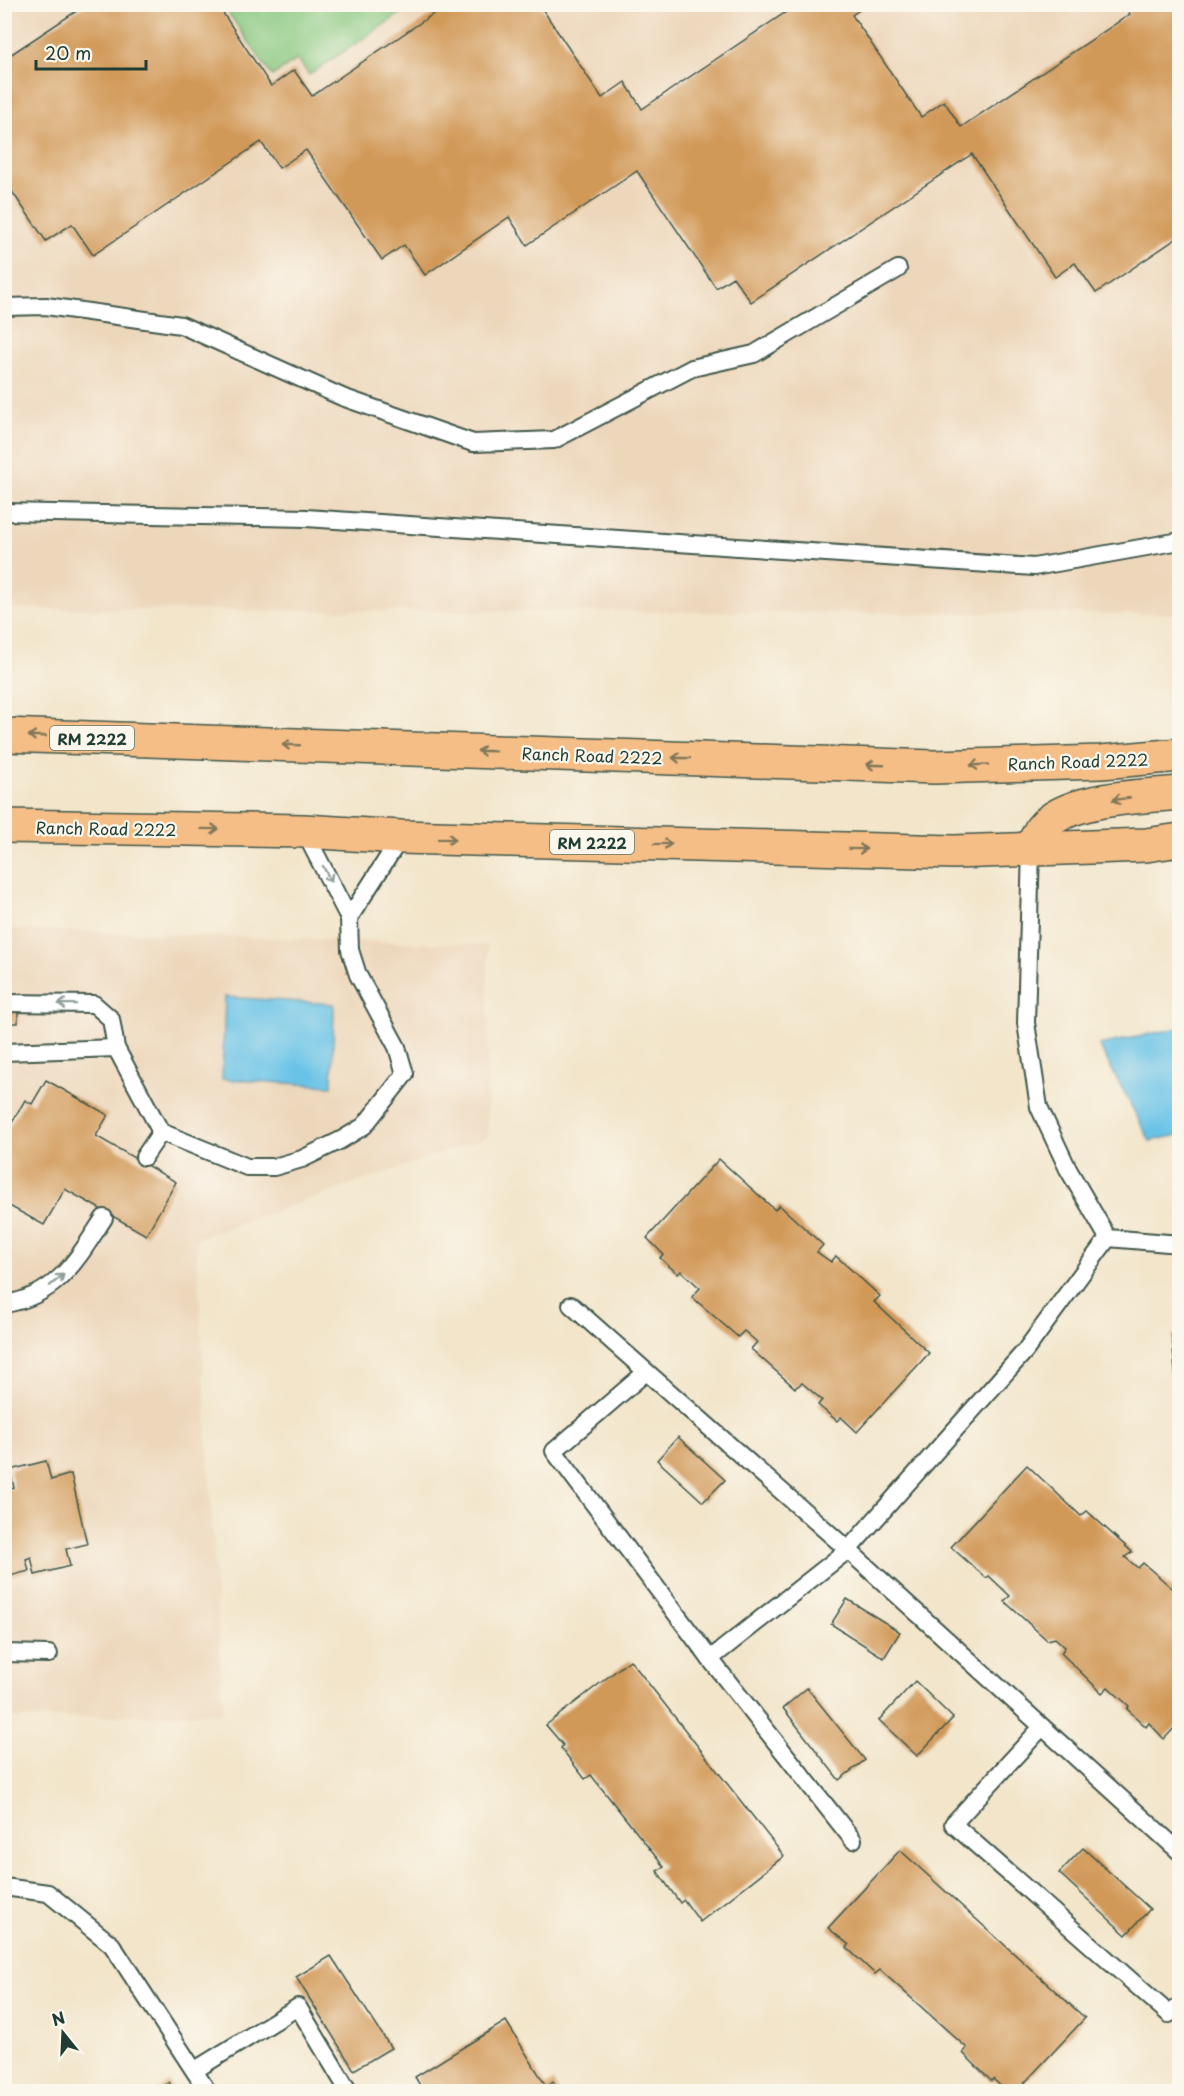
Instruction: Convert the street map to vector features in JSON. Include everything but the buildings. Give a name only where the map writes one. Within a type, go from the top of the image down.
[{"type":"main road","name":"Ranch Road 2222","points":[[4,735],[934,767],[1101,762],[1179,755]]},
{"type":"main road","points":[[1031,849],[1041,829],[1068,811],[1124,798],[1179,792]]},
{"type":"main road","name":"Ranch Road 2222","points":[[4,826],[304,831],[401,837],[954,852],[1146,845],[1179,840]]},
{"type":"lane","points":[[4,307],[46,306],[182,325],[342,397],[473,443],[554,440],[692,368],[754,354],[898,269]]},
{"type":"lane","points":[[4,512],[306,518],[1034,567],[1179,542]]},
{"type":"lane","points":[[4,1003],[94,1004],[111,1019],[116,1048],[161,1132],[247,1167],[274,1167],[302,1159],[341,1140],[364,1126],[405,1074],[397,1047],[358,975],[350,950],[349,918],[304,831]]},
{"type":"lane","points":[[349,918],[401,837]]},
{"type":"lane","points":[[1031,849],[1026,1023],[1039,1107],[1068,1169],[1108,1238]]},
{"type":"lane","points":[[4,1052],[116,1048]]},
{"type":"lane","points":[[144,1157],[161,1132]]},
{"type":"lane","points":[[4,1304],[43,1292],[71,1269],[104,1218]]},
{"type":"lane","points":[[1108,1238],[1179,1245]]},
{"type":"lane","points":[[710,1659],[848,1550],[1025,1351],[1108,1238]]},
{"type":"lane","points":[[571,1305],[645,1373],[848,1550],[1179,1852]]},
{"type":"lane","points":[[645,1373],[554,1451],[710,1659],[853,1840]]},
{"type":"lane","points":[[4,1653],[49,1654]]},
{"type":"lane","points":[[1042,1727],[953,1824],[1169,2014],[1179,2006]]},
{"type":"lane","points":[[4,1887],[48,1893],[112,1945],[208,2091]]},
{"type":"lane","points":[[195,2070],[298,2007],[349,2091]]},
{"type":"shaded area","points":[[5,5],[1179,5],[1179,614],[5,609]]},
{"type":"shaded area","points":[[5,929],[488,945],[488,1137],[196,1239],[223,1713],[5,1719]]},
{"type":"green space","points":[[223,5],[413,5],[309,75],[298,59],[272,76]]},
{"type":"water","points":[[225,997],[334,1004],[332,1086],[222,1079]]},
{"type":"water","points":[[1179,1028],[1179,1135],[1150,1141],[1099,1045]]}]
